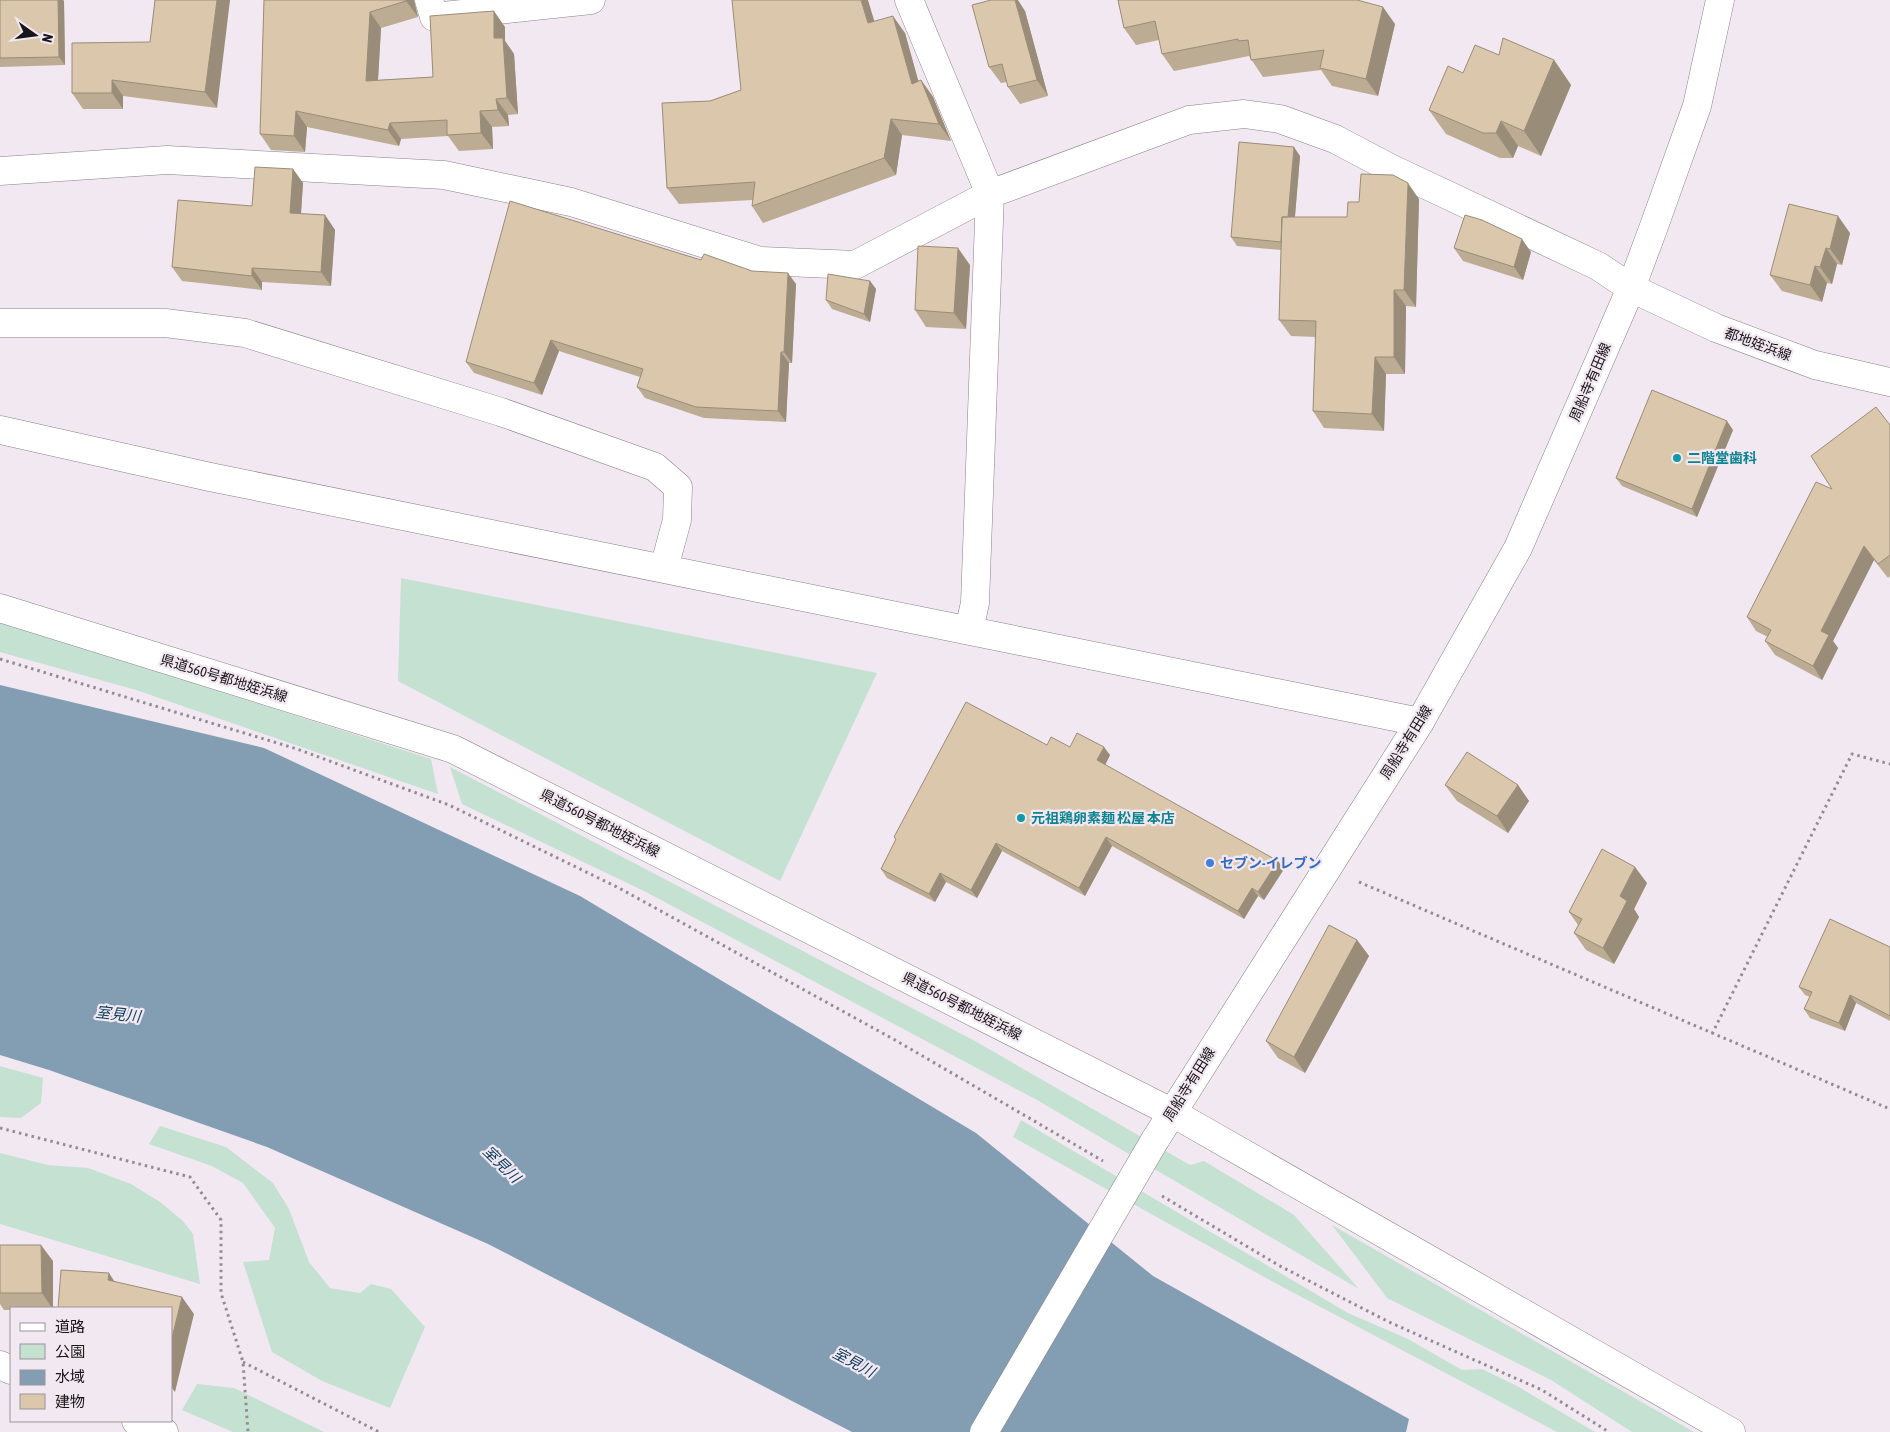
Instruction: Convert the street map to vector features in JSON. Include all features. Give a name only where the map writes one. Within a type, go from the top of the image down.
[{"type":"street","points":[[429,0],[434,17],[591,0]]},
{"type":"street","points":[[909,0],[990,194],[974,603],[969,630]]},
{"type":"street","name":"周船寺有田線","points":[[984,1432],[1171,1112],[1420,722],[1518,548],[1631,288],[1697,106],[1720,0]]},
{"type":"street","name":"都地姪浜線","points":[[0,171],[167,160],[444,175],[571,202],[760,261],[855,265],[990,194],[1189,120],[1244,114],[1280,119],[1335,139],[1390,168],[1598,266],[1631,288],[1716,328],[1806,362],[1890,382]]},
{"type":"street","points":[[0,323],[165,323],[245,333],[500,412],[655,467],[678,487],[677,520],[664,568]]},
{"type":"street","points":[[0,430],[210,477],[1420,722]]},
{"type":"street","name":"県道560号都地姪浜線","points":[[0,608],[453,749],[1171,1112],[1731,1432]]},
{"type":"street","points":[[139,1422],[164,1432]]},
{"type":"path","points":[[0,659],[296,748],[449,805],[619,888],[895,1040],[1111,1166]]},
{"type":"path","points":[[1712,1034],[1852,754],[1890,764]]},
{"type":"path","points":[[1326,868],[1890,1109]]},
{"type":"path","points":[[0,1128],[190,1177],[221,1220],[221,1293],[243,1362],[248,1432]]},
{"type":"path","points":[[1153,1191],[1280,1266],[1389,1322],[1542,1390],[1609,1432]]},
{"type":"path","points":[[243,1362],[379,1432]]},
{"type":"green space","points":[[401,578],[877,673],[780,881],[398,681]]},
{"type":"green space","points":[[0,621],[431,759],[438,794],[136,690],[0,652]]},
{"type":"green space","points":[[450,767],[975,1041],[1190,1165],[1204,1161],[1294,1215],[1359,1289],[1037,1100],[644,891],[462,804]]},
{"type":"green space","points":[[0,1066],[43,1078],[41,1103],[21,1118],[0,1117]]},
{"type":"green space","points":[[1021,1120],[1348,1313],[1408,1339],[1462,1370],[1482,1369],[1517,1386],[1595,1432],[1557,1432],[1275,1283],[1013,1137]]},
{"type":"green space","points":[[160,1126],[226,1147],[273,1183],[289,1209],[309,1262],[330,1288],[360,1293],[371,1284],[391,1289],[425,1327],[390,1408],[322,1381],[272,1352],[243,1262],[269,1260],[275,1228],[243,1183],[212,1166],[149,1144]]},
{"type":"green space","points":[[0,1153],[48,1165],[88,1168],[131,1184],[160,1202],[183,1221],[193,1234],[200,1284],[0,1224]]},
{"type":"green space","points":[[1332,1225],[1694,1432],[1632,1432],[1551,1380],[1387,1298]]},
{"type":"green space","points":[[197,1384],[234,1388],[324,1432],[233,1432],[182,1410]]},
{"type":"water","name":"室見川","points":[[0,685],[264,748],[580,896],[976,1133],[1153,1276],[1409,1419],[1406,1432],[852,1432],[488,1244],[267,1147],[49,1070],[0,1055]]},
{"type":"building","points":[[0,0],[58,0],[59,57],[0,58]]},
{"type":"building","points":[[155,0],[217,0],[205,92],[112,80],[112,93],[72,93],[72,43],[150,42]]},
{"type":"building","points":[[264,0],[406,0],[370,12],[366,81],[433,77],[430,16],[494,11],[494,38],[503,38],[507,98],[496,99],[498,110],[480,111],[481,133],[447,135],[447,120],[390,123],[388,130],[296,111],[294,136],[260,134]]},
{"type":"building","points":[[732,0],[861,0],[868,23],[893,16],[912,84],[921,80],[939,124],[891,119],[884,158],[752,206],[755,182],[667,188],[662,103],[710,101],[741,90]]},
{"type":"building","points":[[991,0],[1015,0],[1037,80],[1008,87],[1002,64],[989,67],[972,5]]},
{"type":"building","points":[[1118,0],[1357,0],[1383,7],[1366,79],[1320,68],[1324,50],[1251,60],[1248,40],[1238,41],[1238,39],[1162,54],[1155,21],[1124,28]]},
{"type":"building","points":[[1503,38],[1554,60],[1524,131],[1501,121],[1496,133],[1483,133],[1429,110],[1448,66],[1463,73],[1475,45],[1499,55]]},
{"type":"building","points":[[1239,142],[1294,147],[1288,217],[1282,217],[1281,242],[1231,237]]},
{"type":"building","points":[[255,167],[293,169],[290,213],[325,215],[321,272],[252,268],[252,276],[172,267],[178,200],[252,206]]},
{"type":"building","points":[[1361,174],[1393,175],[1408,183],[1404,290],[1394,290],[1394,357],[1375,357],[1372,414],[1313,411],[1316,321],[1279,320],[1282,217],[1347,217],[1348,202],[1359,202]]},
{"type":"building","points":[[510,201],[701,260],[704,254],[752,271],[788,273],[784,352],[781,352],[778,411],[696,407],[637,387],[643,369],[551,340],[534,383],[466,362]]},
{"type":"building","points":[[1789,204],[1838,216],[1830,249],[1826,248],[1820,267],[1815,266],[1810,285],[1770,275]]},
{"type":"building","points":[[1465,215],[1482,220],[1522,239],[1514,267],[1454,248]]},
{"type":"building","points":[[918,246],[958,248],[954,313],[915,310]]},
{"type":"building","points":[[828,274],[870,281],[864,314],[826,300]]},
{"type":"building","name":"二階堂歯科","points":[[1652,390],[1727,421],[1692,509],[1616,478]]},
{"type":"building","points":[[1876,407],[1890,425],[1890,555],[1878,564],[1864,546],[1821,631],[1829,635],[1813,666],[1765,641],[1771,630],[1747,617],[1816,482],[1832,489],[1811,456]]},
{"type":"building","name":"元祖鶏卵素麺 松屋 本店","points":[[966,702],[1047,745],[1051,737],[1070,747],[1077,733],[1104,747],[1097,760],[1278,861],[1258,892],[1252,888],[1238,911],[1106,837],[1079,888],[996,843],[971,890],[940,873],[929,894],[881,869],[896,839],[894,837]]},
{"type":"building","points":[[1467,752],[1518,785],[1497,816],[1445,785]]},
{"type":"building","points":[[1602,849],[1635,867],[1620,896],[1627,901],[1603,948],[1574,933],[1582,919],[1569,912]]},
{"type":"building","points":[[1830,919],[1890,947],[1890,1016],[1850,995],[1839,1023],[1804,1009],[1812,992],[1799,987]]},
{"type":"building","points":[[1329,925],[1357,940],[1294,1057],[1266,1041]]},
{"type":"building","points":[[0,1245],[41,1245],[42,1293],[0,1293]]},
{"type":"building","points":[[61,1270],[109,1273],[108,1280],[182,1297],[172,1338],[172,1307],[58,1307]]},
{"type":"place","name":"二階堂歯科","points":[[1677,458]]},
{"type":"place","name":"元祖鶏卵素麺 松屋 本店","points":[[1021,818]]},
{"type":"place","name":"セブン-イレブン","points":[[1210,863]]}]
